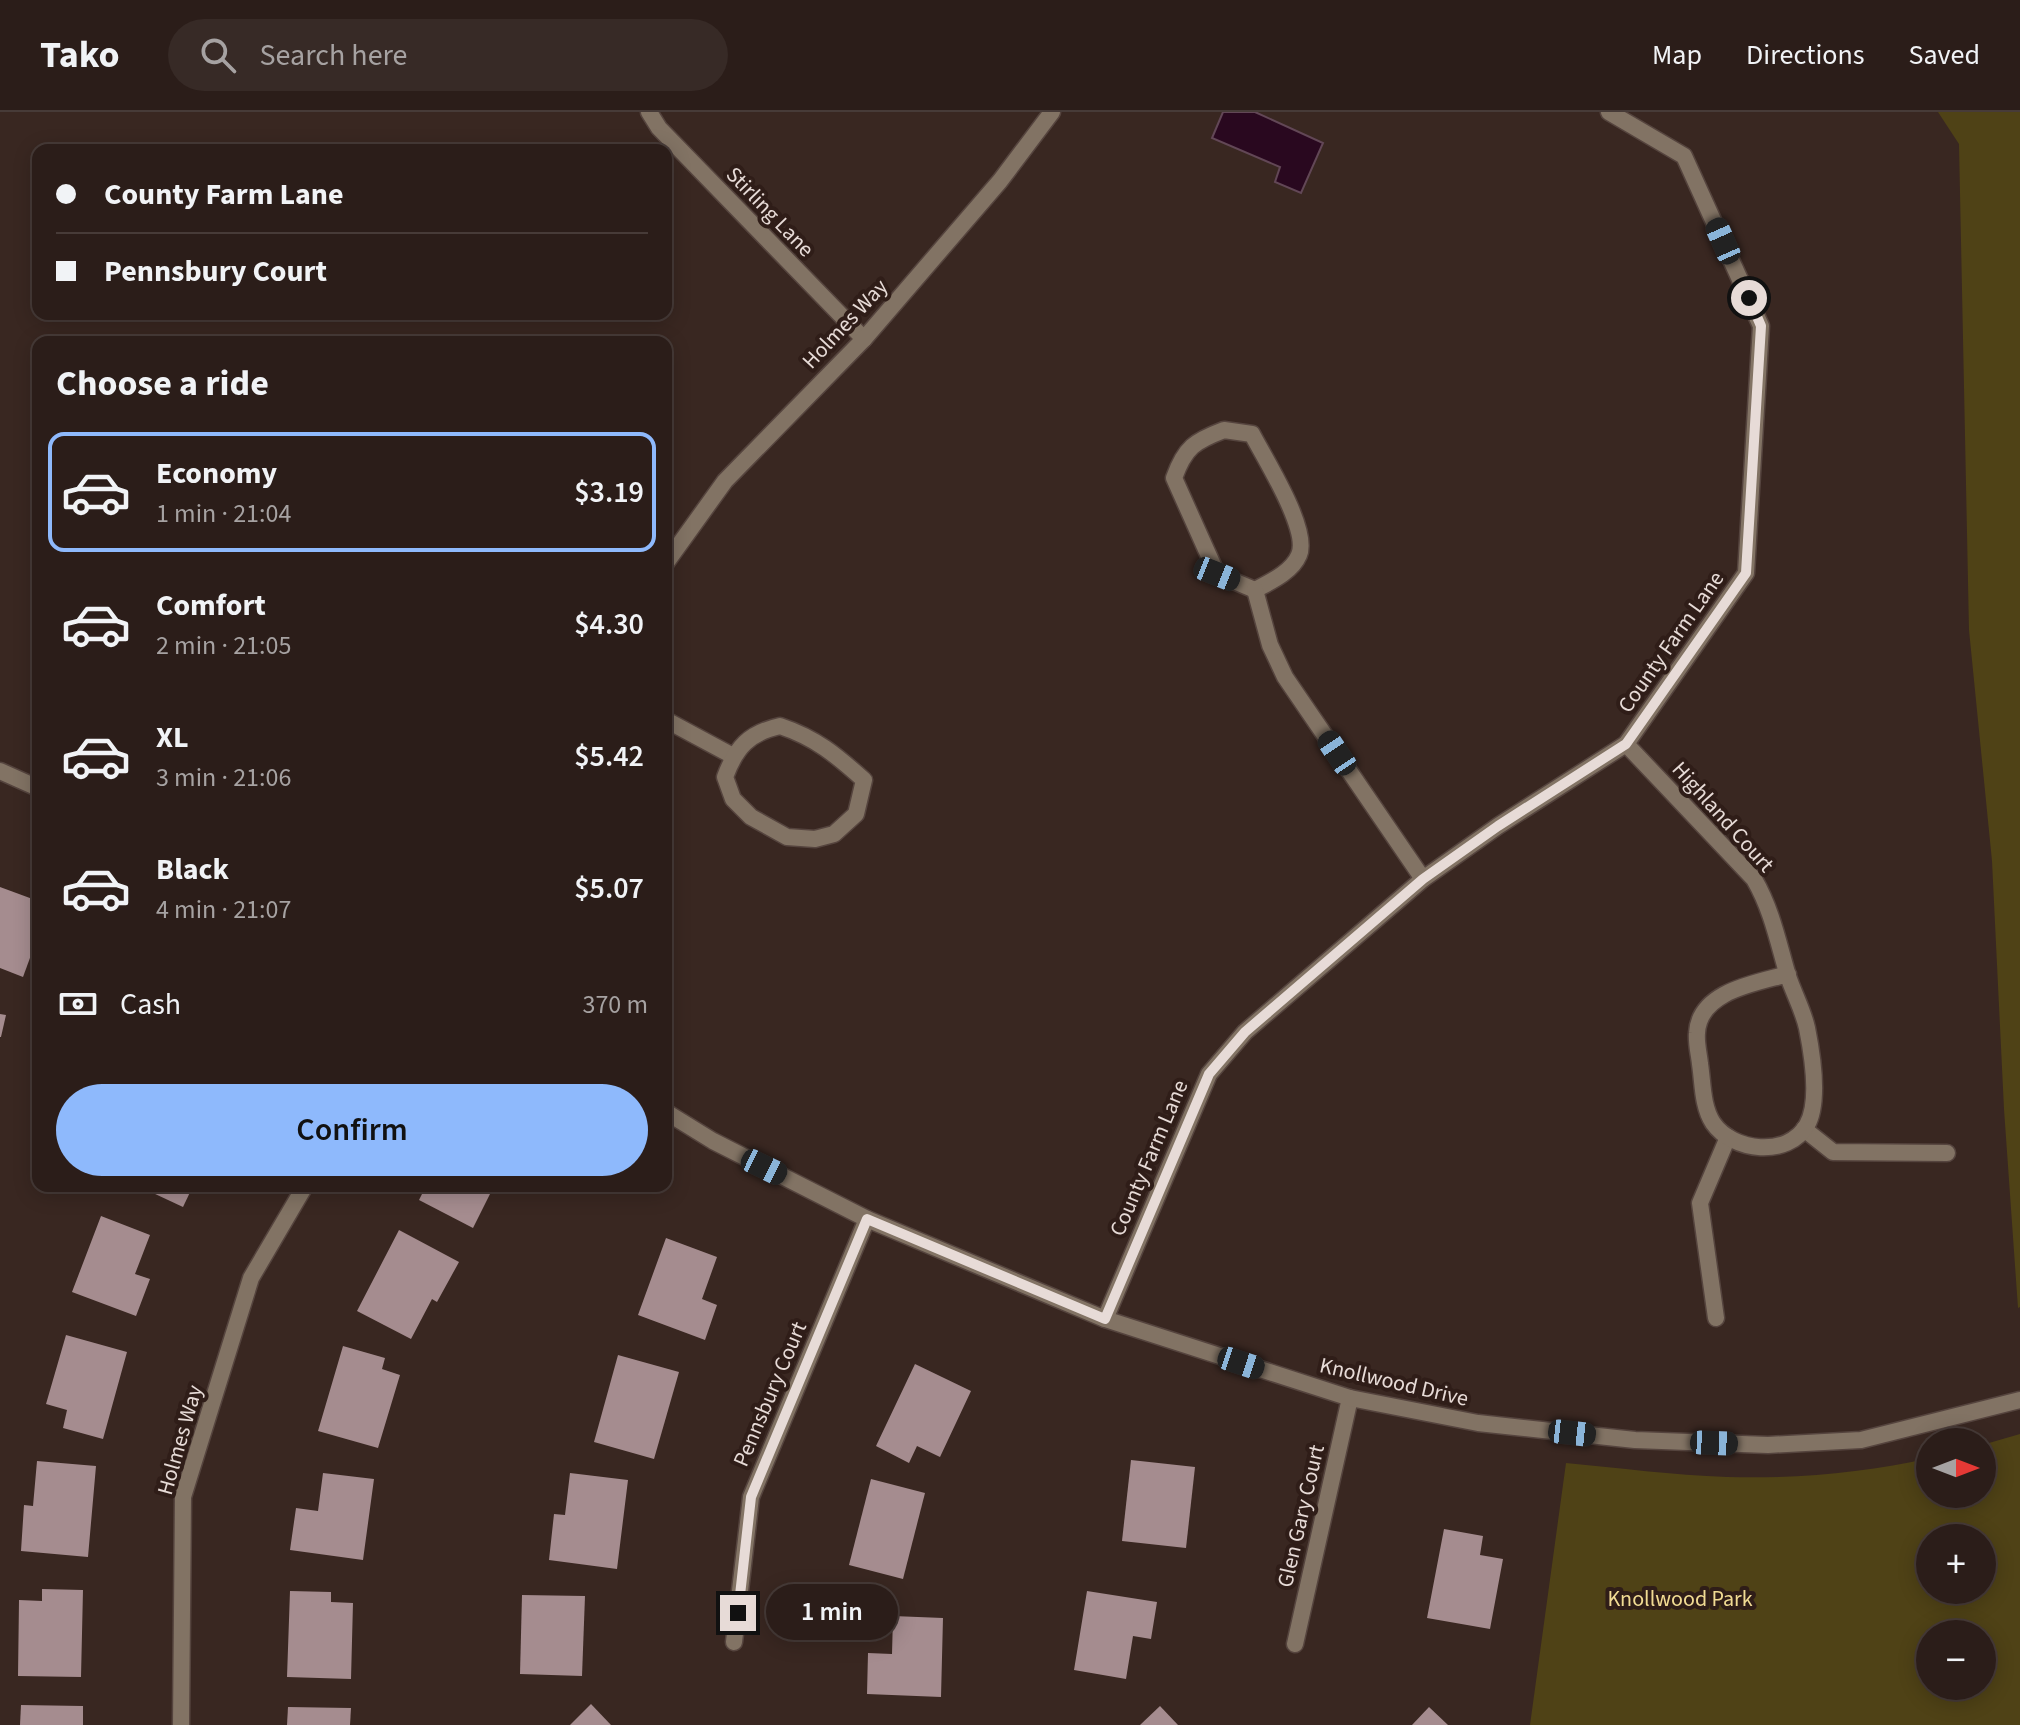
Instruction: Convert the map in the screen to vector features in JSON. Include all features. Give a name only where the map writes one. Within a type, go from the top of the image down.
[{"type":"street","name":"Stirling Lane","points":[[649,112],[659,128],[864,339]]},
{"type":"street","name":"Holmes Way","points":[[672,555],[725,481],[864,339],[1000,181],[1052,112]]},
{"type":"street","name":"County Farm Lane","points":[[1105,1319],[1209,1074],[1245,1032],[1423,879],[1498,826],[1626,744],[1746,573],[1761,326],[1684,156],[1609,112]]},
{"type":"street","points":[[1224,430],[1252,434],[1300,527],[1299,555],[1282,574],[1255,590],[1217,574],[1174,478],[1181,457],[1198,440],[1224,430]]},
{"type":"street","points":[[1255,590],[1270,645],[1285,677],[1423,879]]},
{"type":"street","points":[[672,723],[733,756]]},
{"type":"street","points":[[780,726],[807,735],[833,752],[864,780],[856,814],[834,834],[815,839],[787,837],[751,817],[733,799],[725,777],[733,756],[757,731],[780,726]]},
{"type":"street","name":"Highland Court","points":[[1626,744],[1754,879],[1768,902],[1807,1027],[1814,1086],[1812,1113],[1804,1129]]},
{"type":"street","points":[[0,771],[32,785]]},
{"type":"street","points":[[1788,974],[1732,990],[1709,1007],[1700,1019],[1697,1033],[1706,1110],[1712,1122],[1728,1137],[1743,1145],[1766,1147],[1800,1135],[1804,1129],[1833,1152],[1947,1153]]},
{"type":"street","name":"Knollwood Drive","points":[[672,1116],[713,1141],[867,1219],[1105,1319],[1350,1398],[1494,1425],[1635,1440],[1768,1445],[1861,1440],[2020,1400]]},
{"type":"street","points":[[1716,1318],[1700,1203],[1728,1137]]},
{"type":"street","name":"Holmes Way","points":[[181,1725],[183,1497],[251,1278],[301,1192]]},
{"type":"street","name":"Pennsbury Court","points":[[734,1642],[751,1497],[867,1219]]},
{"type":"street","name":"Glen Gary Court","points":[[1295,1644],[1350,1398]]},
{"type":"green space","points":[[1938,112],[2020,112],[2018,1308],[2004,1109],[1992,861],[1969,630],[1959,144]]},
{"type":"green space","name":"Knollwood Park","points":[[2020,1434],[2020,1725],[1530,1725],[1566,1463],[1687,1475],[1752,1477],[1803,1476],[1916,1461],[1916,1508],[1996,1508],[1996,1441]]},
{"type":"shaded area","points":[[1223,112],[1255,112],[1323,143],[1301,193],[1275,182],[1280,167],[1212,138]]},
{"type":"building","points":[[0,887],[32,899],[32,952],[23,977],[0,968]]},
{"type":"building","points":[[0,1014],[6,1015],[1,1037],[0,1037]]},
{"type":"building","points":[[151,1192],[190,1192],[183,1207]]},
{"type":"building","points":[[423,1192],[491,1192],[473,1228],[419,1200]]},
{"type":"building","points":[[101,1216],[150,1235],[135,1274],[150,1279],[136,1316],[72,1292]]},
{"type":"building","points":[[399,1230],[459,1262],[437,1302],[432,1299],[411,1339],[357,1311]]},
{"type":"building","points":[[666,1238],[717,1257],[702,1299],[717,1305],[705,1340],[638,1315]]},
{"type":"building","points":[[66,1335],[127,1352],[103,1439],[63,1428],[67,1410],[46,1404]]},
{"type":"building","points":[[343,1346],[385,1358],[382,1369],[400,1375],[378,1448],[318,1431]]},
{"type":"building","points":[[618,1355],[679,1372],[654,1459],[594,1442]]},
{"type":"building","points":[[915,1364],[971,1391],[940,1457],[917,1446],[909,1463],[876,1446]]},
{"type":"building","points":[[1131,1460],[1195,1467],[1186,1548],[1122,1541]]},
{"type":"building","points":[[37,1461],[96,1466],[88,1557],[21,1551],[24,1505],[33,1506]]},
{"type":"building","points":[[323,1473],[374,1479],[363,1560],[290,1550],[296,1508],[318,1511]]},
{"type":"building","points":[[570,1473],[628,1480],[617,1569],[549,1560],[554,1514],[565,1515]]},
{"type":"building","points":[[871,1479],[925,1493],[903,1579],[849,1565]]},
{"type":"building","points":[[1444,1529],[1483,1536],[1480,1555],[1503,1559],[1490,1629],[1427,1618]]},
{"type":"building","points":[[42,1589],[83,1590],[81,1677],[18,1676],[19,1600],[42,1601]]},
{"type":"building","points":[[290,1591],[331,1592],[331,1602],[353,1603],[351,1679],[287,1677]]},
{"type":"building","points":[[1087,1591],[1157,1602],[1151,1639],[1133,1636],[1126,1679],[1074,1670]]},
{"type":"building","points":[[522,1595],[585,1596],[582,1676],[520,1674]]},
{"type":"building","points":[[893,1616],[943,1618],[941,1697],[867,1694],[868,1653],[892,1654]]},
{"type":"building","points":[[591,1704],[611,1725],[570,1725]]},
{"type":"building","points":[[21,1705],[83,1706],[83,1725],[20,1725]]},
{"type":"building","points":[[1160,1706],[1178,1725],[1140,1725]]},
{"type":"building","points":[[288,1707],[351,1708],[350,1725],[287,1725]]},
{"type":"building","points":[[1429,1707],[1448,1725],[1412,1725]]},
{"type":"route","points":[[738,1613],[751,1497],[867,1219],[1105,1319],[1209,1074],[1245,1032],[1423,879],[1498,826],[1626,744],[1746,573],[1761,326],[1749,298]]}]
